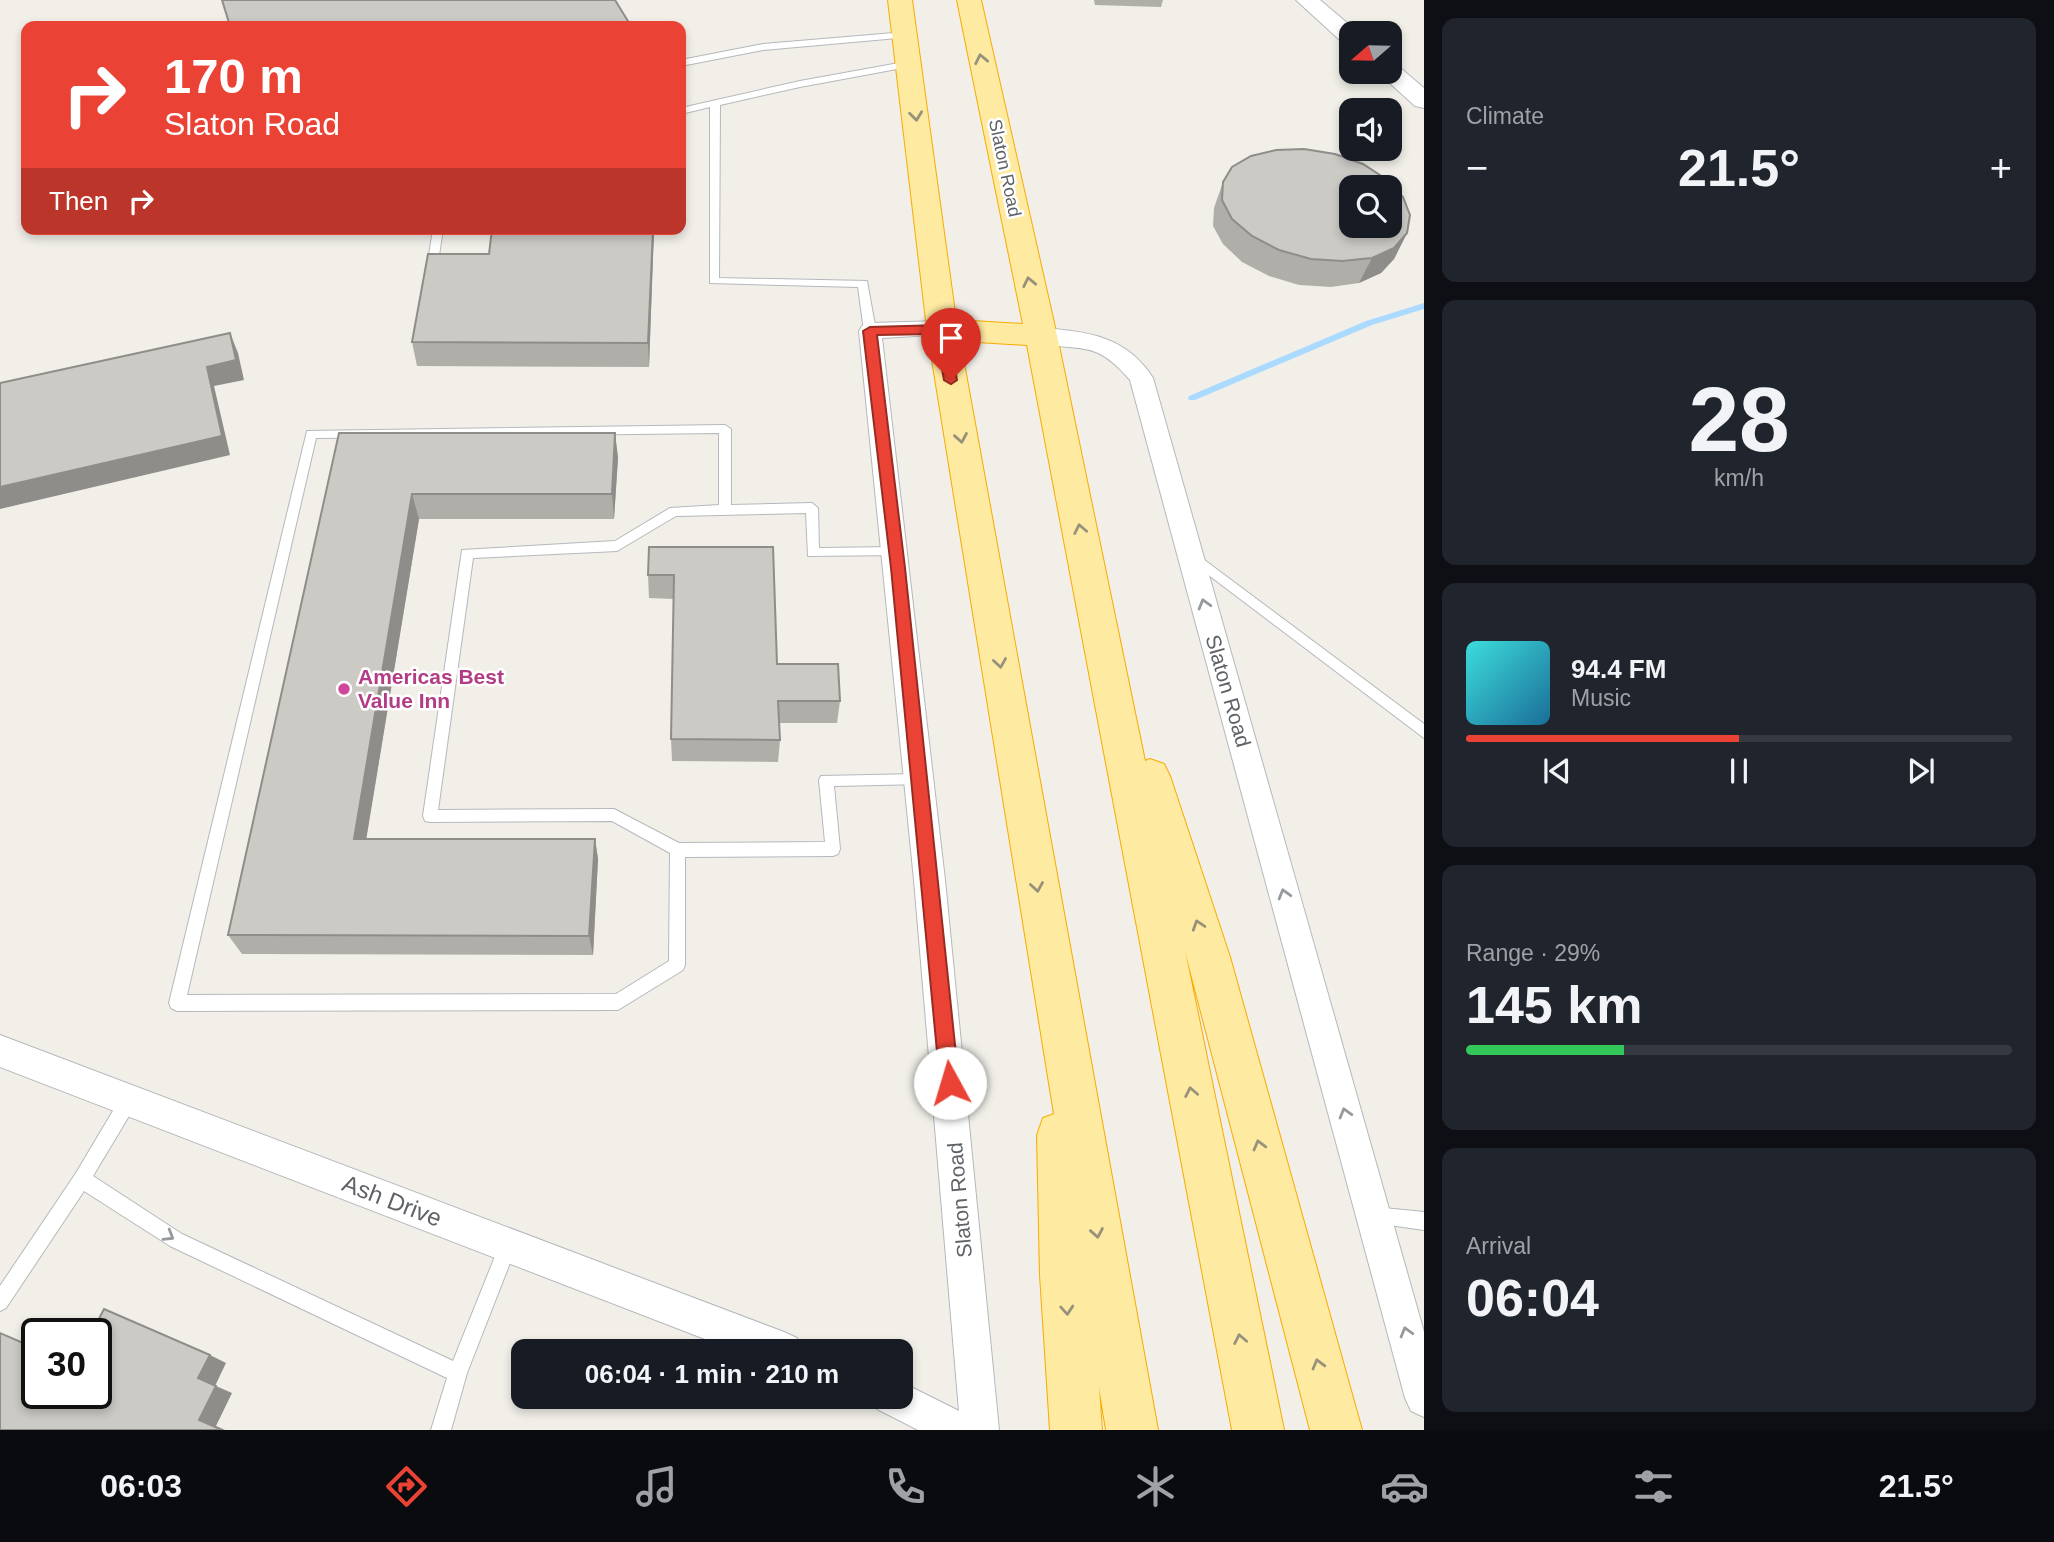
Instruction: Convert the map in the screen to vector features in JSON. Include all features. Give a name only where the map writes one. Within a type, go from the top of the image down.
[{"type":"highway","points":[[900,0],[942,329],[1055,997],[1132,1430]]},
{"type":"highway","name":"Slaton Road","points":[[969,0],[1041,336],[1258,1430]]},
{"type":"highway","points":[[942,329],[1041,336]]},
{"type":"highway","points":[[1093,596],[1208,957],[1336,1430]]},
{"type":"highway","points":[[1055,997],[1065,1275],[1076,1430]]},
{"type":"street","points":[[1307,0],[1339,28]]},
{"type":"street","points":[[1402,82],[1424,101]]},
{"type":"street","points":[[870,331],[942,329]]},
{"type":"street","name":"Slaton Road","points":[[870,331],[896,552],[958,1166],[980,1430]]},
{"type":"street","name":"Slaton Road","points":[[1041,336],[1095,340],[1124,356],[1141,378],[1424,1398]]},
{"type":"street","name":"Ash Drive","points":[[0,1051],[753,1339]]},
{"type":"street","points":[[913,1408],[958,1430]]},
{"type":"lane","points":[[686,61],[763,47],[816,45],[908,50]]},
{"type":"lane","points":[[686,110],[908,50]]},
{"type":"lane","points":[[715,104],[714,281],[863,284],[870,331]]},
{"type":"lane","points":[[433,262],[437,235]]},
{"type":"lane","points":[[677,850],[677,965],[618,1002],[177,1003],[311,433],[725,429],[725,509]]},
{"type":"lane","points":[[896,552],[813,553],[812,508],[674,511],[617,546],[467,553],[430,816],[614,815],[677,850],[833,849],[826,780],[919,780]]},
{"type":"lane","points":[[1190,554],[1424,732]]},
{"type":"lane","points":[[0,1302],[82,1180],[129,1100]]},
{"type":"lane","points":[[82,1180],[176,1240],[458,1373]]},
{"type":"lane","points":[[1374,1216],[1424,1221]]},
{"type":"lane","points":[[441,1430],[458,1373],[508,1245]]},
{"type":"building","points":[[222,0],[615,0],[628,21],[228,21]]},
{"type":"building","points":[[1304,149],[1335,154],[1339,155],[1339,161],[1363,164],[1380,175],[1339,175],[1339,238],[1402,238],[1402,196],[1410,215],[1407,233],[1394,248],[1372,258],[1342,261],[1311,259],[1279,250],[1252,236],[1232,219],[1222,200],[1223,182],[1232,167],[1251,156],[1276,150]]},
{"type":"building","points":[[491,235],[653,235],[648,343],[412,342],[428,254],[489,254]]},
{"type":"building","points":[[230,333],[236,360],[207,367],[222,436],[0,487],[0,383]]},
{"type":"building","name":"Americas Best Value Inn","points":[[339,433],[615,433],[612,494],[412,494],[354,839],[595,839],[589,936],[228,935]]},
{"type":"building","points":[[649,547],[773,547],[777,664],[838,664],[840,701],[778,701],[780,740],[671,739],[674,575],[648,575]]},
{"type":"building","points":[[104,1309],[210,1355],[198,1378],[216,1386],[199,1420],[222,1430],[0,1430],[0,1333],[21,1342],[21,1409],[112,1409],[112,1318],[99,1318]]},
{"type":"waterway","points":[[1192,398],[1369,323],[1424,306]]},
{"type":"place","name":"Americas Best Value Inn","points":[[344,689]]},
{"type":"route","points":[[950,1083],[898,568],[870,331],[942,329],[951,380]]}]
